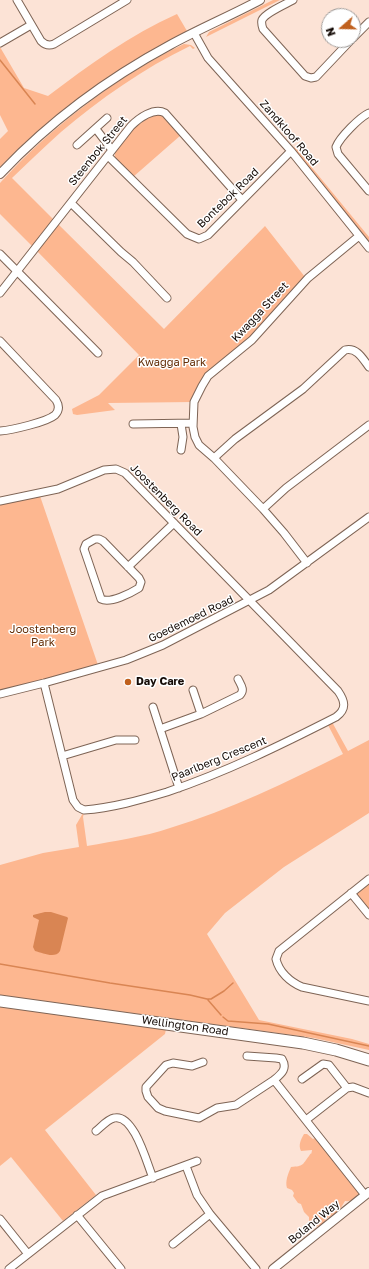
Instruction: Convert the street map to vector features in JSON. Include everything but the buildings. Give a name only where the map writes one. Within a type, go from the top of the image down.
[{"type":"main road","name":"Wellington Road","points":[[0,1001],[303,1043],[336,1050],[369,1060]]},
{"type":"street","points":[[17,0],[43,43],[48,45],[52,45],[127,0]]},
{"type":"street","points":[[0,174],[38,137],[81,101],[138,63],[260,0]]},
{"type":"street","points":[[293,0],[265,16],[262,21],[262,25],[263,29],[306,77],[313,78],[318,75],[344,48]]},
{"type":"street","points":[[361,30],[369,22]]},
{"type":"street","points":[[0,43],[31,25]]},
{"type":"street","name":"Zandkloof Road","points":[[194,33],[208,58],[291,151],[369,248]]},
{"type":"street","name":"Steenbok Street","points":[[0,293],[135,122],[155,111],[163,111],[242,200]]},
{"type":"street","points":[[369,113],[363,116],[343,136],[337,144],[336,149],[338,154],[369,191]]},
{"type":"street","points":[[77,145],[107,118]]},
{"type":"street","points":[[96,129],[110,153]]},
{"type":"street","name":"Bontebok Road","points":[[110,153],[184,232],[194,238],[202,238],[208,235],[291,151]]},
{"type":"street","points":[[71,203],[121,252],[134,262],[167,298]]},
{"type":"street","name":"Kwagga Street","points":[[307,563],[263,509],[199,444],[195,438],[193,423],[194,402],[208,376],[252,340],[308,278],[359,236]]},
{"type":"street","points":[[0,254],[98,353]]},
{"type":"street","points":[[0,341],[56,400],[59,407],[57,412],[52,417],[20,428],[0,431]]},
{"type":"street","points":[[214,458],[235,439],[303,389],[345,350],[352,349],[358,353],[369,367]]},
{"type":"street","points":[[133,424],[193,423]]},
{"type":"street","points":[[181,424],[183,437],[181,450]]},
{"type":"street","points":[[263,509],[290,485],[369,425]]},
{"type":"street","name":"Joostenberg Road","points":[[0,501],[58,489],[104,470],[112,469],[121,471],[128,476],[250,602]]},
{"type":"street","name":"Goedemoed Road","points":[[0,694],[44,684],[145,654],[250,602],[270,590],[369,517]]},
{"type":"street","points":[[128,567],[174,523]]},
{"type":"street","points":[[95,539],[102,540],[128,567],[140,580],[141,584],[139,588],[123,596],[107,601],[103,600],[100,596],[84,550],[85,546],[95,539]]},
{"type":"street","name":"Paarlberg Crescent","points":[[44,684],[74,803],[82,809],[126,804],[179,788],[222,772],[336,717],[343,710],[344,701],[338,691],[250,602]]},
{"type":"street","points":[[160,729],[201,714],[240,695],[243,692],[243,688],[238,679]]},
{"type":"street","points":[[193,690],[201,714]]},
{"type":"street","points":[[153,707],[179,788]]},
{"type":"street","points":[[62,756],[116,740],[135,740]]},
{"type":"street","points":[[369,879],[280,951],[276,959],[277,964],[291,982],[302,987],[369,1001]]},
{"type":"street","points":[[352,893],[369,915]]},
{"type":"street","points":[[203,1062],[192,1066],[173,1063],[166,1065],[146,1087],[146,1091],[152,1103],[165,1111],[199,1118],[217,1108],[236,1105],[274,1080],[284,1070],[285,1064],[282,1060],[276,1058],[247,1056]]},
{"type":"street","points":[[302,1079],[323,1064],[326,1064],[329,1065],[347,1088]]},
{"type":"street","points":[[274,1080],[367,1193]]},
{"type":"street","points":[[306,1120],[347,1088],[353,1087],[369,1093]]},
{"type":"street","points":[[96,1131],[114,1118],[125,1120],[138,1140],[152,1178]]},
{"type":"street","points":[[9,1269],[102,1196],[197,1161]]},
{"type":"street","points":[[186,1166],[198,1195],[210,1214],[256,1269]]},
{"type":"street","name":"Boland Way","points":[[273,1269],[367,1193]]},
{"type":"street","points":[[173,1244],[210,1214]]},
{"type":"street","points":[[77,1215],[120,1269]]},
{"type":"street","points":[[0,1220],[28,1254]]},
{"type":"green space","points":[[273,0],[280,0],[206,37],[209,32]]},
{"type":"green space","points":[[177,14],[187,31],[136,60],[88,92],[43,127],[0,167],[0,139],[8,131],[0,115],[0,47],[24,88],[48,96],[94,62],[126,41]]},
{"type":"green space","points":[[184,44],[191,45],[195,48],[193,49],[190,46],[156,64],[107,96],[61,132],[12,178],[54,220],[33,247],[0,214],[0,183],[62,123],[134,71]]},
{"type":"green space","points":[[154,114],[161,114],[181,135],[133,177],[115,158],[115,152],[132,129]]},
{"type":"green space","points":[[295,147],[369,237],[369,243],[293,149]]},
{"type":"green space","name":"Kwagga Park","points":[[58,224],[164,329],[265,226],[305,277],[249,339],[213,368],[193,402],[108,403],[115,410],[77,415],[73,414],[72,409],[99,395],[139,355],[37,251]]},
{"type":"green space","name":"Joostenberg Park","points":[[40,496],[98,665],[0,691],[0,504]]},
{"type":"green space","points":[[332,722],[348,751],[369,740],[369,813],[284,867],[225,913],[207,934],[259,1020],[352,1039],[369,1044],[369,1050],[314,1038],[0,995],[0,865],[43,853],[79,847],[76,825],[83,813],[87,846],[150,834],[192,821],[258,795],[343,754],[328,725]]},
{"type":"green space","points":[[369,882],[369,912],[357,896],[358,892]]},
{"type":"green space","points":[[0,1006],[166,1029],[165,1034],[45,1130],[96,1195],[63,1221],[11,1157],[0,1166]]},
{"type":"green space","points":[[304,1134],[307,1134],[313,1139],[315,1138],[359,1192],[354,1199],[345,1201],[339,1211],[326,1219],[323,1224],[315,1227],[309,1222],[309,1217],[304,1212],[301,1204],[298,1203],[293,1196],[294,1193],[292,1190],[287,1188],[286,1185],[291,1167],[302,1164],[311,1153],[312,1150],[301,1151],[300,1149],[301,1140]]},
{"type":"shaded area","points":[[51,912],[68,918],[60,951],[55,955],[35,951],[33,947],[39,920],[33,917],[33,915]]},
{"type":"waterway","points":[[0,60],[35,104]]},
{"type":"waterway","points":[[0,964],[207,999],[211,999],[233,983]]},
{"type":"waterway","points":[[208,1000],[221,1015]]},
{"type":"waterway","points":[[223,1017],[228,1021],[268,1024],[369,1046]]},
{"type":"place","name":"Day Care","points":[[128,682]]}]
